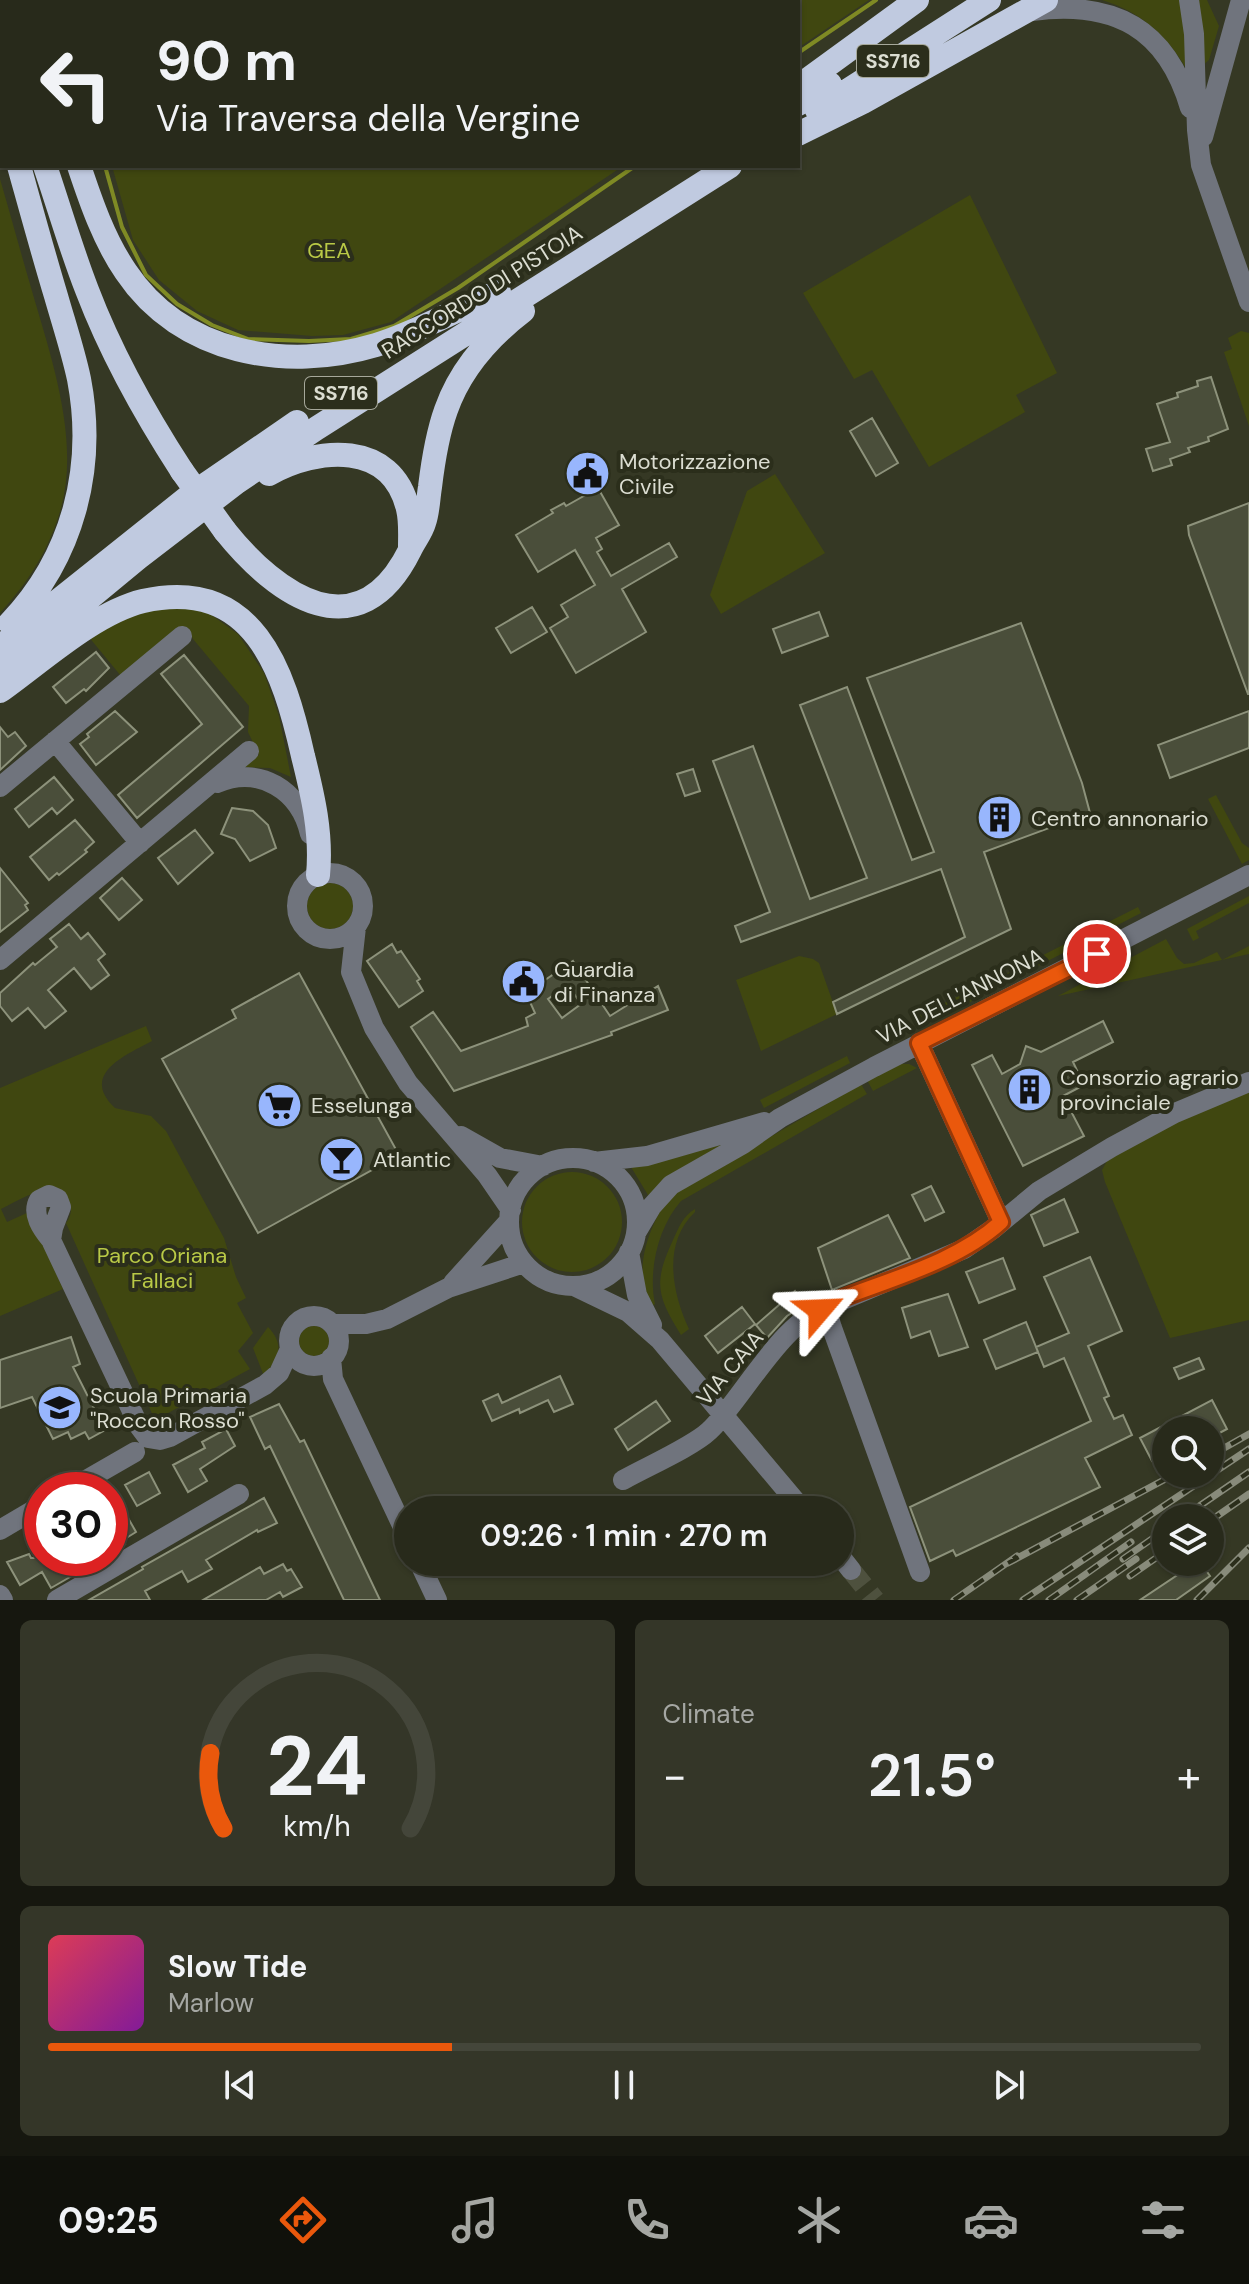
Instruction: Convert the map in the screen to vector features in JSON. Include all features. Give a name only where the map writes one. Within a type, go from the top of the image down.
[{"type":"highway","points":[[800,86],[917,0]]},
{"type":"highway","name":"SS716","points":[[800,103],[960,0]]},
{"type":"highway","name":"SS716","points":[[800,121],[989,0]]},
{"type":"highway","points":[[800,133],[863,102],[1046,0]]},
{"type":"highway","points":[[0,633],[23,610],[61,552],[81,492],[84,450],[83,408],[75,363],[20,168]]},
{"type":"highway","points":[[45,168],[101,322],[138,398],[182,471],[244,555],[282,589],[326,605],[351,604],[381,590],[394,578],[426,519],[436,447],[446,409],[467,369],[501,329],[588,267],[612,240]]},
{"type":"highway","points":[[80,168],[109,243],[139,289],[181,325],[222,345],[248,353],[297,358],[349,352],[399,337],[499,292]]},
{"type":"highway","name":"RACCORDO DI PISTOIA","points":[[0,647],[202,487],[324,404],[699,168]]},
{"type":"highway","name":"RACCORDO DI PISTOIA","points":[[0,672],[177,528],[317,428],[727,168]]},
{"type":"highway","points":[[177,528],[279,469],[317,456],[343,454],[374,463],[396,483],[410,515],[410,550]]},
{"type":"highway","points":[[0,691],[92,625],[142,601],[180,597],[216,605],[231,613],[256,634],[268,650],[286,687],[316,814],[320,849],[315,877]]},
{"type":"street","points":[[1189,0],[1195,49],[1199,152],[1249,302]]},
{"type":"street","points":[[1199,152],[1241,0]]},
{"type":"street","points":[[1021,14],[1055,5],[1083,3],[1115,11],[1135,21],[1154,36],[1172,61],[1182,81],[1197,130]]},
{"type":"street","points":[[0,787],[182,636]]},
{"type":"street","points":[[55,741],[140,843]]},
{"type":"street","points":[[0,960],[249,751]]},
{"type":"street","points":[[210,786],[235,776],[252,776],[271,782],[296,800],[305,815],[311,839],[315,877]]},
{"type":"street","points":[[351,972],[356,927],[363,906],[362,895],[348,878],[337,874],[315,877],[300,893],[298,911],[307,929],[320,937],[351,972],[374,1028],[397,1067],[426,1106],[487,1175],[510,1216],[514,1246],[524,1263],[544,1279],[574,1286],[628,1312],[660,1340],[791,1496]]},
{"type":"street","name":"VIA DELL'ANNONA","points":[[574,1286],[606,1277],[618,1268],[652,1206],[671,1185],[743,1144],[780,1118],[919,1043],[1249,875]]},
{"type":"street","points":[[320,937],[342,937],[356,927]]},
{"type":"street","points":[[919,1043],[1001,1222]]},
{"type":"street","name":"VIA CAIA","points":[[623,1480],[707,1432],[764,1362],[803,1320],[815,1312],[828,1310],[840,1299],[964,1249],[1039,1191],[1131,1135],[1249,1082]]},
{"type":"street","name":"VIA DELL'ANNONA","points":[[450,1130],[500,1158],[543,1166],[568,1159],[594,1162],[647,1156],[780,1118]]},
{"type":"street","points":[[594,1162],[610,1170],[628,1190],[636,1211],[632,1243],[637,1295],[660,1340]]},
{"type":"street","points":[[448,1288],[510,1216],[522,1185],[543,1166]]},
{"type":"street","points":[[51,1240],[139,1426],[148,1438],[160,1440],[265,1385],[279,1373],[318,1361],[387,1319],[448,1288],[524,1263]]},
{"type":"street","points":[[828,1310],[859,1407],[920,1572]]},
{"type":"street","points":[[387,1319],[366,1324],[332,1324],[317,1316],[301,1319],[290,1333],[318,1361],[394,1510]]},
{"type":"street","points":[[318,1361],[338,1336],[332,1324]]},
{"type":"street","points":[[100,1472],[135,1452]]},
{"type":"street","points":[[57,1600],[239,1494]]},
{"type":"street","points":[[0,1530],[24,1516]]},
{"type":"street","points":[[426,1576],[437,1600]]},
{"type":"green space","points":[[800,0],[869,0],[800,47]]},
{"type":"green space","points":[[1102,0],[1184,0],[1187,70],[1171,46],[1152,26],[1129,11]]},
{"type":"green space","points":[[1195,0],[1207,0],[1219,26],[1209,60],[1202,66]]},
{"type":"green space","name":"GEA","points":[[113,168],[620,168],[391,322],[343,335],[312,336],[238,330],[197,311],[159,280],[133,240]]},
{"type":"green space","points":[[0,179],[55,370],[67,454],[61,508],[51,537],[29,577],[0,613]]},
{"type":"green space","points":[[970,195],[1057,373],[1016,395],[1025,412],[929,467],[872,370],[854,379],[803,293]]},
{"type":"green space","points":[[1241,331],[1249,333],[1249,426],[1224,352],[1232,349],[1228,338]]},
{"type":"green space","points":[[775,474],[825,553],[721,614],[710,595],[747,491]]},
{"type":"green space","points":[[140,609],[203,609],[238,634],[264,673],[279,716],[291,777],[270,768],[244,767],[242,763],[259,755],[248,732],[249,706],[193,639],[188,628],[121,676],[88,636]]},
{"type":"green space","points":[[1216,795],[1242,843],[1249,848],[1249,860],[1242,864],[1208,799]]},
{"type":"green space","points":[[330,883],[346,890],[353,906],[346,922],[330,929],[314,922],[307,906],[314,890]]},
{"type":"green space","points":[[1249,896],[1249,903],[1196,931],[1199,938],[1193,941],[1187,929]]},
{"type":"green space","points":[[1138,907],[1141,913],[999,986],[996,979]]},
{"type":"green space","points":[[1166,939],[1184,964],[1194,963],[1217,952],[1222,960],[1058,996]]},
{"type":"green space","points":[[1249,946],[1249,954],[1222,960]]},
{"type":"green space","points":[[799,956],[819,963],[837,1014],[761,1051],[736,980]]},
{"type":"green space","points":[[977,987],[978,996],[952,1013],[929,1021],[923,1021],[918,1016]]},
{"type":"green space","name":"Parco Oriana Fallaci","points":[[146,1026],[152,1041],[110,1067],[102,1085],[105,1096],[115,1108],[151,1116],[166,1131],[224,1238],[246,1298],[237,1303],[253,1333],[238,1351],[250,1369],[155,1420],[66,1223],[70,1205],[60,1189],[37,1192],[1,1209],[7,1222],[29,1212],[63,1289],[0,1316],[0,1088]]},
{"type":"green space","points":[[847,1056],[850,1063],[764,1108],[760,1100]]},
{"type":"green space","points":[[898,1064],[917,1068],[873,1091],[867,1080]]},
{"type":"green space","points":[[861,1084],[867,1094],[681,1201],[666,1223],[657,1250],[653,1278],[655,1304],[652,1306],[643,1278],[645,1250],[649,1235],[669,1196]]},
{"type":"green space","points":[[1249,1092],[1249,1320],[1170,1338],[1102,1170],[1107,1161],[1175,1122]]},
{"type":"green space","points":[[741,1133],[653,1195],[648,1195],[631,1167]]},
{"type":"green space","points":[[572,1172],[591,1175],[608,1186],[619,1203],[622,1222],[619,1241],[608,1258],[591,1269],[572,1272],[553,1269],[536,1258],[525,1241],[522,1222],[525,1203],[536,1186],[553,1175]]},
{"type":"green space","points":[[695,1209],[678,1238],[674,1253],[678,1300],[689,1329],[681,1335],[667,1310],[660,1279],[677,1231],[684,1218]]},
{"type":"green space","points":[[314,1326],[320,1327],[328,1335],[328,1347],[320,1355],[314,1356],[308,1355],[300,1347],[299,1341],[300,1335],[308,1327]]},
{"type":"green space","points":[[268,1327],[277,1340],[278,1352],[264,1376],[253,1348]]},
{"type":"building","points":[[1211,377],[1228,429],[1208,437],[1209,441],[1188,448],[1190,452],[1170,459],[1172,465],[1153,471],[1146,449],[1170,442],[1157,404],[1178,397],[1177,393],[1198,386],[1197,381]]},
{"type":"building","points":[[872,418],[898,463],[876,476],[850,431]]},
{"type":"building","points":[[598,488],[619,525],[596,538],[602,549],[597,552],[611,576],[669,543],[677,557],[622,589],[646,632],[576,673],[550,628],[568,617],[561,605],[595,585],[575,550],[538,572],[516,535],[553,513],[551,510],[564,503],[566,506]]},
{"type":"building","points":[[1249,503],[1249,694],[1248,694],[1188,526]]},
{"type":"building","points":[[532,607],[547,632],[511,653],[496,628]]},
{"type":"building","points":[[819,612],[828,636],[782,653],[773,629]]},
{"type":"building","name":"Centro annonario","points":[[1021,623],[1082,783],[1090,813],[984,852],[1011,929],[837,1014],[833,1002],[965,937],[941,869],[741,942],[735,926],[770,912],[713,761],[753,746],[810,899],[867,878],[800,705],[847,687],[912,860],[934,852],[867,678]]},
{"type":"building","points":[[96,652],[109,668],[86,691],[84,689],[66,703],[53,687]]},
{"type":"building","points":[[184,655],[243,727],[137,818],[118,795],[202,724],[161,674]]},
{"type":"building","points":[[115,711],[137,732],[96,765],[80,744],[89,737],[87,734]]},
{"type":"building","points":[[1249,711],[1249,748],[1170,778],[1158,745]]},
{"type":"building","points":[[0,727],[8,737],[15,732],[26,746],[0,770]]},
{"type":"building","points":[[693,769],[700,791],[685,796],[677,774]]},
{"type":"building","points":[[54,777],[73,800],[57,814],[52,808],[29,827],[15,809]]},
{"type":"building","points":[[232,808],[253,811],[268,825],[276,848],[250,861],[235,839],[221,834]]},
{"type":"building","points":[[75,820],[94,842],[85,850],[87,852],[49,880],[30,857]]},
{"type":"building","points":[[195,830],[213,853],[178,884],[158,858]]},
{"type":"building","points":[[0,868],[28,903],[25,905],[28,910],[0,932]]},
{"type":"building","points":[[122,878],[142,900],[119,920],[100,898]]},
{"type":"building","points":[[69,924],[81,939],[88,933],[105,954],[98,960],[109,975],[91,989],[74,968],[48,990],[66,1011],[45,1028],[28,1008],[12,1021],[0,1006],[0,993],[33,963],[35,965],[57,947],[50,939]]},
{"type":"building","points":[[392,944],[397,953],[401,951],[420,979],[417,981],[423,991],[399,1007],[367,961]]},
{"type":"building","points":[[573,961],[610,1016],[658,986],[668,1010],[611,1032],[612,1035],[454,1091],[411,1027],[433,1012],[461,1051],[528,1026],[526,1018],[535,1013],[526,993]],"holes":[[[568,985],[581,1004],[562,1018],[548,999]]]},
{"type":"building","name":"Esselunga","points":[[299,973],[399,1155],[258,1233],[162,1059],[236,1018],[232,1010]]},
{"type":"building","name":"Consorzio agrario provinciale","points":[[1103,1021],[1113,1042],[1073,1062],[1084,1085],[1063,1096],[1084,1136],[1023,1166],[972,1065],[992,1055],[1002,1074],[1020,1064],[1026,1046],[1041,1052]]},
{"type":"building","points":[[931,1186],[944,1212],[925,1221],[912,1195]]},
{"type":"building","points":[[1064,1199],[1078,1232],[1044,1246],[1031,1215]]},
{"type":"building","points":[[888,1215],[910,1258],[832,1290],[818,1248]]},
{"type":"building","points":[[1090,1257],[1122,1331],[1088,1346],[1109,1396],[1104,1398],[1114,1419],[1123,1415],[1132,1435],[1085,1458],[1100,1487],[956,1556],[953,1550],[930,1561],[910,1507],[1091,1421],[1064,1358],[1044,1367],[1036,1347],[1069,1333],[1044,1277]]},
{"type":"building","points":[[1003,1258],[1015,1289],[979,1303],[966,1272]]},
{"type":"building","points":[[795,1291],[805,1304],[787,1316],[767,1338],[756,1325]]},
{"type":"building","points":[[948,1294],[968,1347],[939,1356],[930,1331],[911,1338],[902,1308]]},
{"type":"building","points":[[742,1307],[755,1324],[718,1353],[705,1336]]},
{"type":"building","points":[[1026,1322],[1038,1352],[996,1369],[984,1340]]},
{"type":"building","points":[[71,1337],[80,1364],[73,1367],[105,1430],[89,1439],[85,1432],[71,1439],[68,1432],[53,1439],[32,1397],[0,1408],[0,1360]]},
{"type":"building","points":[[1199,1358],[1204,1369],[1179,1379],[1174,1368]]},
{"type":"building","points":[[560,1376],[573,1404],[554,1412],[548,1400],[492,1421],[483,1401],[498,1394],[502,1403]]},
{"type":"building","points":[[1212,1400],[1220,1416],[1182,1416]]},
{"type":"building","points":[[656,1401],[670,1421],[628,1450],[615,1429]]},
{"type":"building","points":[[279,1404],[300,1442],[304,1440],[380,1600],[344,1600],[270,1446],[265,1449],[250,1417]]},
{"type":"building","points":[[226,1429],[235,1446],[200,1469],[207,1481],[188,1492],[173,1465],[205,1448],[202,1442]]},
{"type":"building","points":[[1152,1432],[1152,1461],[1140,1438]]},
{"type":"building","points":[[149,1472],[160,1493],[137,1506],[128,1490],[128,1483]]},
{"type":"building","points":[[264,1498],[277,1523],[257,1530],[206,1560],[212,1569],[188,1582],[182,1571],[145,1591],[150,1600],[89,1600],[142,1567]]},
{"type":"building","points":[[128,1518],[136,1532],[128,1537]]},
{"type":"building","points":[[24,1556],[24,1576],[35,1576],[20,1585],[7,1562]]},
{"type":"building","points":[[283,1564],[287,1571],[291,1569],[302,1587],[283,1597],[280,1592],[266,1600],[203,1600],[260,1567],[264,1574]]},
{"type":"building","points":[[44,1576],[72,1576],[51,1588]]},
{"type":"building","points":[[1176,1576],[1210,1576],[1176,1600],[1140,1600]]},
{"type":"waterway","points":[[800,52],[876,0]]},
{"type":"waterway","points":[[106,168],[122,227],[146,275],[177,304],[212,325],[248,339],[309,341],[351,339],[394,326],[458,288],[632,168]]},
{"type":"tunnel","points":[[854,1574],[875,1600]]},
{"type":"railway","points":[[1224,1448],[1249,1434]]},
{"type":"railway","points":[[1023,1600],[1249,1449]]},
{"type":"railway","points":[[1202,1504],[1249,1472]]},
{"type":"railway","points":[[1008,1563],[1152,1486]]},
{"type":"railway","points":[[1224,1511],[1249,1494]]},
{"type":"railway","points":[[1123,1559],[1152,1539]]},
{"type":"railway","points":[[1049,1600],[1131,1542]]},
{"type":"railway","points":[[1197,1600],[1249,1548]]},
{"type":"railway","points":[[954,1600],[1017,1556]]},
{"type":"railway","points":[[1077,1600],[1136,1559]]},
{"type":"railway","points":[[1130,1576],[1152,1561]]},
{"type":"place","name":"Motorizzazione Civile","points":[[588,474]]},
{"type":"place","name":"Centro annonario","points":[[1000,818]]},
{"type":"place","name":"Guardia di Finanza","points":[[523,982]]},
{"type":"place","name":"Consorzio agrario provinciale","points":[[1029,1090]]},
{"type":"place","name":"Esselunga","points":[[280,1105]]},
{"type":"place","name":"Atlantic","points":[[342,1159]]},
{"type":"place","name":"Scuola Primaria \"Roccon Rosso\"","points":[[59,1408]]},
{"type":"route","points":[[820,1310],[828,1310],[840,1299],[954,1253],[1001,1222],[919,1043],[1097,954]]}]
